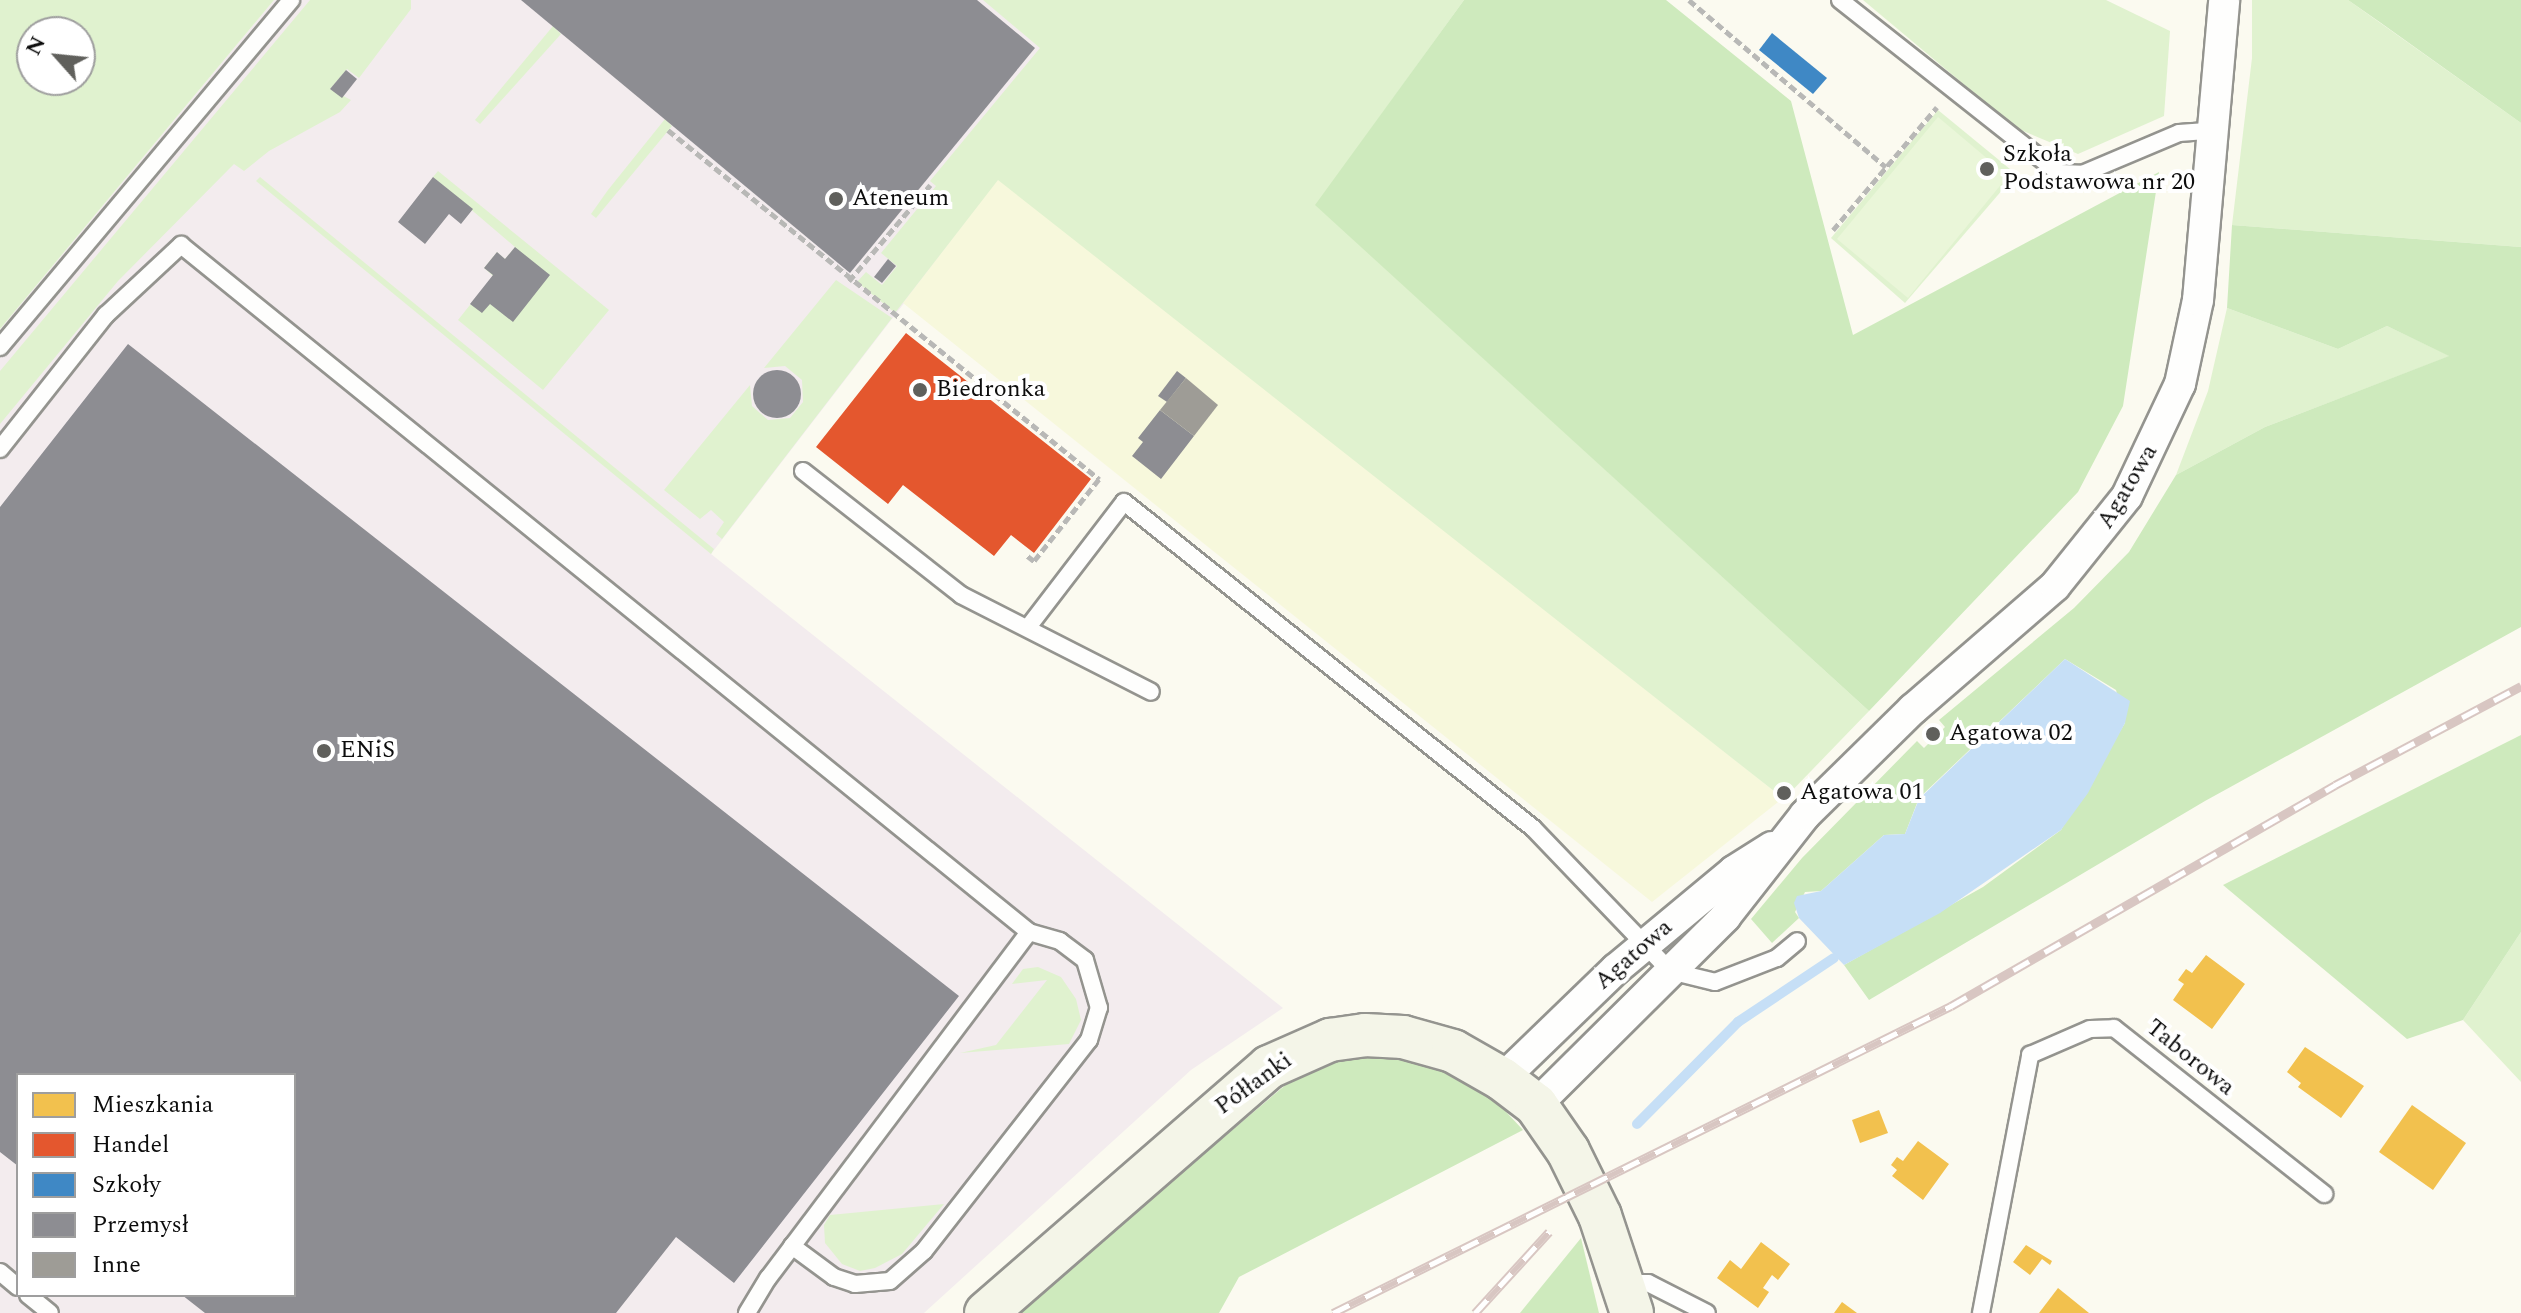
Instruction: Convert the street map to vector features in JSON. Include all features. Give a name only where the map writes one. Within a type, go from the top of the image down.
[{"type":"street","name":"Agatowa","points":[[1536,1105],[1725,917],[1778,844],[1913,709],[2055,586],[2127,496],[2164,425],[2190,342],[2198,300],[2210,131],[2224,0]]},
{"type":"street","name":"Agatowa","points":[[1502,1079],[1645,945],[1734,871],[1778,844]]},
{"type":"street","name":"Półłanki","points":[[986,1313],[1236,1093],[1299,1051],[1365,1035],[1403,1037],[1453,1051],[1502,1079],[1536,1105],[1574,1163],[1628,1298]]},
{"type":"lane","points":[[0,347],[291,0]]},
{"type":"lane","points":[[1840,0],[2059,173],[2082,174],[2179,133],[2210,131]]},
{"type":"lane","points":[[0,449],[106,315],[181,245],[1029,932],[1060,941],[1085,960],[1099,1008],[1089,1040],[924,1251],[890,1281],[855,1284],[834,1277],[792,1246]]},
{"type":"lane","points":[[803,471],[961,595],[1029,626],[1151,692]]},
{"type":"lane","points":[[1029,626],[1124,502],[1533,828],[1670,971],[1695,981],[1715,982],[1777,958],[1797,941]]},
{"type":"lane","points":[[747,1313],[792,1246],[1029,932]]},
{"type":"lane","name":"Taborowa","points":[[1981,1313],[2030,1055],[2090,1029],[2114,1028],[2324,1194]]},
{"type":"lane","points":[[0,1272],[16,1285]]},
{"type":"lane","points":[[1628,1298],[1648,1283],[1707,1313]]},
{"type":"lane","points":[[30,1297],[50,1313]]},
{"type":"path","points":[[1689,0],[1749,45],[1886,167]]},
{"type":"path","points":[[1833,230],[1941,103]]},
{"type":"path","points":[[668,130],[849,281],[1099,479],[1034,561],[1025,554]]},
{"type":"path","points":[[849,281],[930,185]]},
{"type":"shaded area","points":[[274,0],[1035,0],[1099,50],[711,554],[1283,1008],[1191,1070],[924,1313],[0,1313],[0,329]]},
{"type":"green space","points":[[0,0],[274,0],[0,329]]},
{"type":"green space","points":[[310,0],[411,0],[411,9],[359,78],[347,69],[330,89],[351,100],[340,112],[269,151],[244,171],[234,164],[118,281],[0,424],[0,371]]},
{"type":"green space","points":[[983,0],[1464,0],[1316,205],[1869,711],[1784,799],[998,180],[895,313],[857,282],[866,272],[882,285],[897,266],[881,253],[936,186],[930,181],[1040,48]]},
{"type":"green space","points":[[1464,0],[1666,0],[1791,101],[1853,335],[2159,172],[2123,406],[2078,492],[1869,711],[1315,205]]},
{"type":"green space","points":[[1863,0],[2106,0],[2170,31],[2164,116],[2078,154],[2016,128]]},
{"type":"green space","points":[[2252,0],[2348,0],[2521,123],[2521,247],[2232,225],[2252,58]]},
{"type":"green space","points":[[2348,0],[2521,0],[2521,123],[2381,23]]},
{"type":"green space","points":[[553,26],[561,34],[480,124],[475,120]]},
{"type":"green space","points":[[1938,110],[2016,174],[1905,303],[1831,238]]},
{"type":"green space","points":[[1938,117],[2008,176],[1908,298],[1837,239]]},
{"type":"green space","points":[[665,119],[672,126],[596,218],[591,214]]},
{"type":"green space","points":[[438,171],[609,310],[543,390],[458,320],[493,276],[484,268],[497,252],[505,259],[515,247],[433,177]]},
{"type":"green space","points":[[260,177],[714,549],[711,554],[256,181]]},
{"type":"green space","points":[[998,179],[1783,798],[1652,902],[903,303]]},
{"type":"green space","points":[[2232,225],[2521,247],[2521,627],[2205,801],[1869,1000],[1844,965],[1983,887],[2061,830],[2125,723],[2116,690],[2065,659],[1919,798],[1905,834],[1884,835],[1821,891],[1805,892],[1795,912],[1799,918],[1772,943],[1751,919],[1802,858],[1917,741],[1924,748],[1945,727],[1939,720],[2074,608],[2129,552],[2176,475],[2265,427],[2449,356],[2387,326],[2338,349],[2227,308]]},
{"type":"green space","points":[[836,280],[892,318],[722,539],[716,534],[724,522],[711,510],[700,519],[664,490],[750,385],[752,406],[768,420],[790,418],[803,402],[802,380],[785,366],[764,368]]},
{"type":"green space","points":[[2227,308],[2338,349],[2387,326],[2450,356],[2265,427],[2176,475],[2208,391]]},
{"type":"green space","points":[[2521,735],[2521,932],[2463,1020],[2407,1039],[2223,885]]},
{"type":"green space","points":[[2521,932],[2521,1082],[2463,1020]]},
{"type":"green space","points":[[1038,967],[1061,977],[1076,999],[1081,1020],[1069,1044],[960,1053],[996,1045],[1047,980],[1012,984],[1023,969]]},
{"type":"green space","points":[[1368,1057],[1415,1061],[1445,1071],[1495,1100],[1523,1130],[1239,1277],[1219,1313],[1015,1313],[1295,1077],[1335,1061]]},
{"type":"green space","points":[[944,1204],[902,1254],[875,1268],[860,1271],[842,1264],[825,1243],[824,1225],[830,1215]]},
{"type":"green space","points":[[1581,1238],[1599,1313],[1520,1313]]},
{"type":"water","points":[[2065,659],[2130,701],[2125,723],[2088,793],[2061,830],[1940,913],[1844,965],[1799,918],[1794,903],[1797,896],[1821,891],[1884,835],[1905,834],[1919,799]]},
{"type":"building: Mieszkania","points":[[2206,955],[2245,984],[2212,1029],[2173,1000],[2184,984],[2178,980],[2186,969],[2192,973]]},
{"type":"building: Mieszkania","points":[[2305,1047],[2364,1086],[2341,1118],[2298,1087],[2301,1083],[2287,1072]]},
{"type":"building: Mieszkania","points":[[2412,1105],[2466,1143],[2433,1190],[2379,1152]]},
{"type":"building: Mieszkania","points":[[1879,1110],[1888,1133],[1860,1143],[1852,1120]]},
{"type":"building: Mieszkania","points":[[1918,1141],[1949,1164],[1923,1200],[1892,1176],[1897,1170],[1891,1165],[1897,1157],[1903,1161]]},
{"type":"building: Mieszkania","points":[[1761,1242],[1790,1264],[1778,1280],[1772,1275],[1763,1288],[1769,1292],[1758,1308],[1717,1278],[1730,1260],[1741,1269]]},
{"type":"building: Mieszkania","points":[[2026,1245],[2052,1261],[2050,1265],[2042,1259],[2030,1275],[2013,1262]]},
{"type":"building: Mieszkania","points":[[2058,1288],[2089,1313],[2039,1313]]},
{"type":"building: Mieszkania","points":[[1842,1302],[1857,1313],[1834,1313]]},
{"type":"building: Handel","name":"Biedronka","points":[[906,333],[1091,479],[1034,553],[1011,535],[994,556],[903,485],[888,504],[816,447]]},
{"type":"building: Szkoły","points":[[1772,33],[1827,78],[1813,94],[1759,50]]},
{"type":"building: Przemysł","name":"Ateneum","points":[[521,0],[977,0],[1035,48],[850,273]]},
{"type":"building: Przemysł","points":[[346,70],[357,79],[342,98],[330,89]]},
{"type":"building: Przemysł","points":[[433,177],[473,209],[461,224],[449,214],[425,244],[398,222]]},
{"type":"building: Przemysł","points":[[515,247],[550,275],[513,322],[490,304],[482,313],[470,304],[493,275],[484,268],[497,252],[505,259]]},
{"type":"building: Przemysł","points":[[888,259],[896,266],[882,283],[874,277]]},
{"type":"building: Przemysł","name":"ENiS","points":[[128,344],[959,996],[734,1283],[676,1237],[616,1313],[205,1313],[185,1297],[296,1297],[296,1073],[16,1073],[16,1164],[0,1152],[0,507]]},
{"type":"building: Przemysł","points":[[777,370],[794,377],[801,394],[794,411],[777,418],[760,411],[753,394],[760,377]]},
{"type":"building: Przemysł","points":[[1177,371],[1186,378],[1167,402],[1158,396]]},
{"type":"building: Przemysł","points":[[1160,410],[1194,436],[1161,479],[1132,456],[1143,442],[1138,438]]},
{"type":"building: Inne","points":[[1186,378],[1218,405],[1194,436],[1160,410]]},
{"type":"waterway","points":[[1637,1124],[1738,1022],[1834,958]]},
{"type":"railway","points":[[1333,1313],[1951,1006],[2335,785],[2521,686]]},
{"type":"railway","points":[[1475,1313],[1549,1232]]},
{"type":"place","name":"Szkoła Podstawowa nr 20","points":[[1987,169]]},
{"type":"place","name":"Ateneum","points":[[836,199]]},
{"type":"place","name":"Biedronka","points":[[920,390]]},
{"type":"place","name":"Agatowa 02","points":[[1933,734]]},
{"type":"place","name":"ENiS","points":[[324,751]]},
{"type":"place","name":"Agatowa 01","points":[[1784,793]]}]
